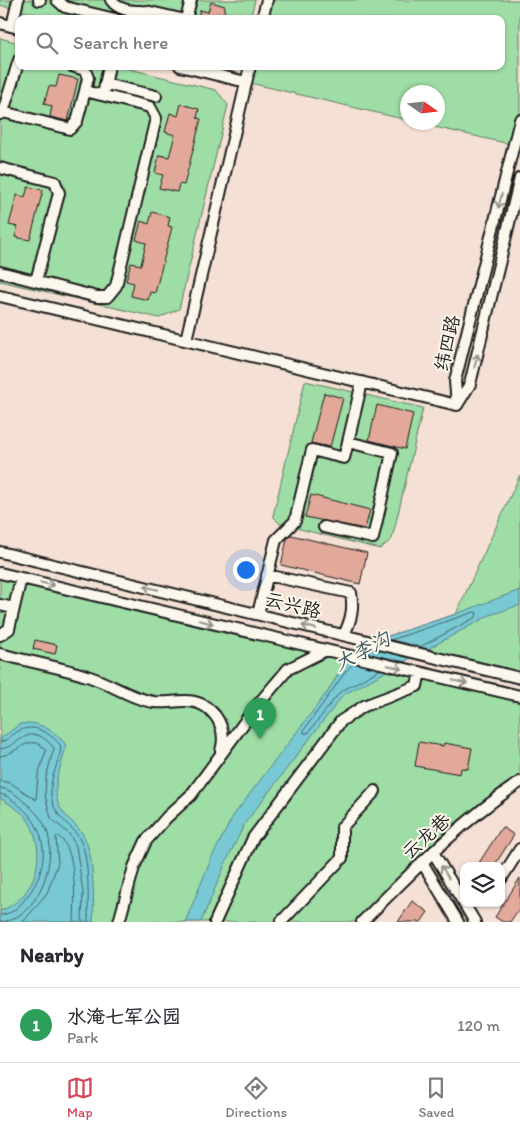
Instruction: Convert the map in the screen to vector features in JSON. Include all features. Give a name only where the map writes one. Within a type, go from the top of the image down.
[{"type":"street","points":[[17,15],[18,0]]},
{"type":"street","points":[[57,0],[65,7],[98,15]]},
{"type":"street","points":[[111,0],[115,6],[128,11],[146,11],[164,15]]},
{"type":"street","points":[[187,15],[191,0]]},
{"type":"street","points":[[263,15],[266,0]]},
{"type":"street","points":[[138,15],[146,11]]},
{"type":"street","points":[[0,23],[15,27]]},
{"type":"street","points":[[16,70],[1,113],[70,129],[77,120],[88,78],[85,70]]},
{"type":"street","points":[[103,96],[108,70]]},
{"type":"street","points":[[196,70],[246,82]]},
{"type":"street","points":[[186,340],[249,70]]},
{"type":"street","points":[[106,84],[156,96]]},
{"type":"street","points":[[0,272],[97,297],[107,297],[116,286],[156,118],[150,107],[84,91]]},
{"type":"street","name":"纬四路","points":[[457,405],[455,381],[520,120]]},
{"type":"street","points":[[0,168],[55,182],[59,192],[36,282]]},
{"type":"street","name":"纬四路","points":[[457,405],[470,384],[520,178]]},
{"type":"street","points":[[0,296],[457,405]]},
{"type":"street","points":[[258,614],[276,540],[295,521],[312,450],[344,458],[362,382]]},
{"type":"street","points":[[324,527],[373,538],[392,453],[348,442]]},
{"type":"street","name":"云兴路","points":[[0,552],[520,678]]},
{"type":"street","name":"云兴路","points":[[0,573],[520,696]]},
{"type":"street","points":[[267,575],[351,593],[353,606],[351,620],[344,635]]},
{"type":"street","points":[[0,636],[8,629],[21,578]]},
{"type":"street","points":[[0,605],[14,608]]},
{"type":"street","points":[[119,922],[134,867],[146,841],[167,817],[191,795],[255,708],[288,669],[326,650]]},
{"type":"street","points":[[0,654],[88,676],[140,699],[155,702],[174,700],[195,702],[206,707],[215,715],[222,728],[224,742],[220,757]]},
{"type":"street","points":[[215,922],[253,838],[341,721],[364,706],[417,686],[416,672]]},
{"type":"street","name":"云龙巷","points":[[362,922],[422,862],[493,800],[518,787]]},
{"type":"street","points":[[281,922],[342,858],[342,827],[375,791]]},
{"type":"street","points":[[505,873],[520,849]]},
{"type":"street","points":[[433,852],[474,922]]},
{"type":"street","points":[[422,862],[458,922]]},
{"type":"green space","points":[[0,0],[255,0],[251,15],[39,15],[0,5]]},
{"type":"green space","points":[[267,0],[520,0],[520,120],[514,145],[445,129],[445,85],[400,85],[400,118],[246,82],[249,70],[505,70],[505,15],[263,15]]},
{"type":"green space","points":[[0,38],[15,42],[15,70],[134,70],[216,90],[228,105],[179,309],[159,318],[0,281]]},
{"type":"green space","points":[[305,381],[423,408],[392,539],[380,549],[280,524],[273,516]]},
{"type":"green space","points":[[520,475],[520,678],[370,642],[456,614]]},
{"type":"green space","points":[[0,573],[520,696],[520,782],[493,800],[362,922],[0,922]]},
{"type":"water","name":"大李沟","points":[[520,590],[520,605],[490,615],[343,695],[245,823],[226,862],[201,922],[185,922],[212,857],[233,816],[328,691],[342,668],[370,642],[456,614]]},
{"type":"water","points":[[30,723],[50,730],[66,745],[56,781],[56,794],[61,809],[83,834],[89,849],[93,881],[93,922],[0,922],[0,911],[13,905],[23,896],[30,885],[38,859],[34,833],[28,820],[19,811],[0,798],[0,739],[20,724]]},
{"type":"building","points":[[211,2],[225,6],[224,15],[198,15],[200,10],[208,12]]},
{"type":"building","points":[[59,75],[78,79],[68,121],[50,117],[52,106],[44,104],[49,86],[56,87]]},
{"type":"building","points":[[181,104],[199,109],[197,118],[201,119],[184,185],[179,184],[177,192],[159,188],[163,175],[155,173],[159,155],[169,157],[175,135],[165,132],[170,113],[178,116]]},
{"type":"building","points":[[28,187],[43,190],[30,240],[15,237],[18,227],[9,225],[17,195],[25,197]]},
{"type":"building","points":[[152,212],[170,217],[168,226],[172,227],[155,293],[150,292],[148,300],[131,296],[134,283],[126,281],[131,263],[141,265],[146,243],[136,240],[141,221],[149,224]]},
{"type":"building","points":[[324,393],[343,398],[330,447],[311,443]]},
{"type":"building","points":[[377,405],[413,414],[405,449],[369,440]]},
{"type":"building","points":[[311,495],[370,510],[365,529],[305,517]]},
{"type":"building","points":[[291,535],[367,553],[360,584],[281,565],[287,539]]},
{"type":"building","points":[[35,640],[57,645],[55,654],[33,649]]},
{"type":"building","points":[[419,742],[443,746],[444,743],[472,748],[468,769],[461,768],[460,774],[415,766]]},
{"type":"building","points":[[502,827],[514,835],[497,862],[480,862]]},
{"type":"building","points":[[520,878],[520,907],[510,922],[503,922],[495,917],[501,907],[505,907],[505,901]]},
{"type":"building","points":[[412,901],[428,912],[421,922],[398,922]]},
{"type":"place","name":"水淹七军公园","points":[[260,739]]}]
